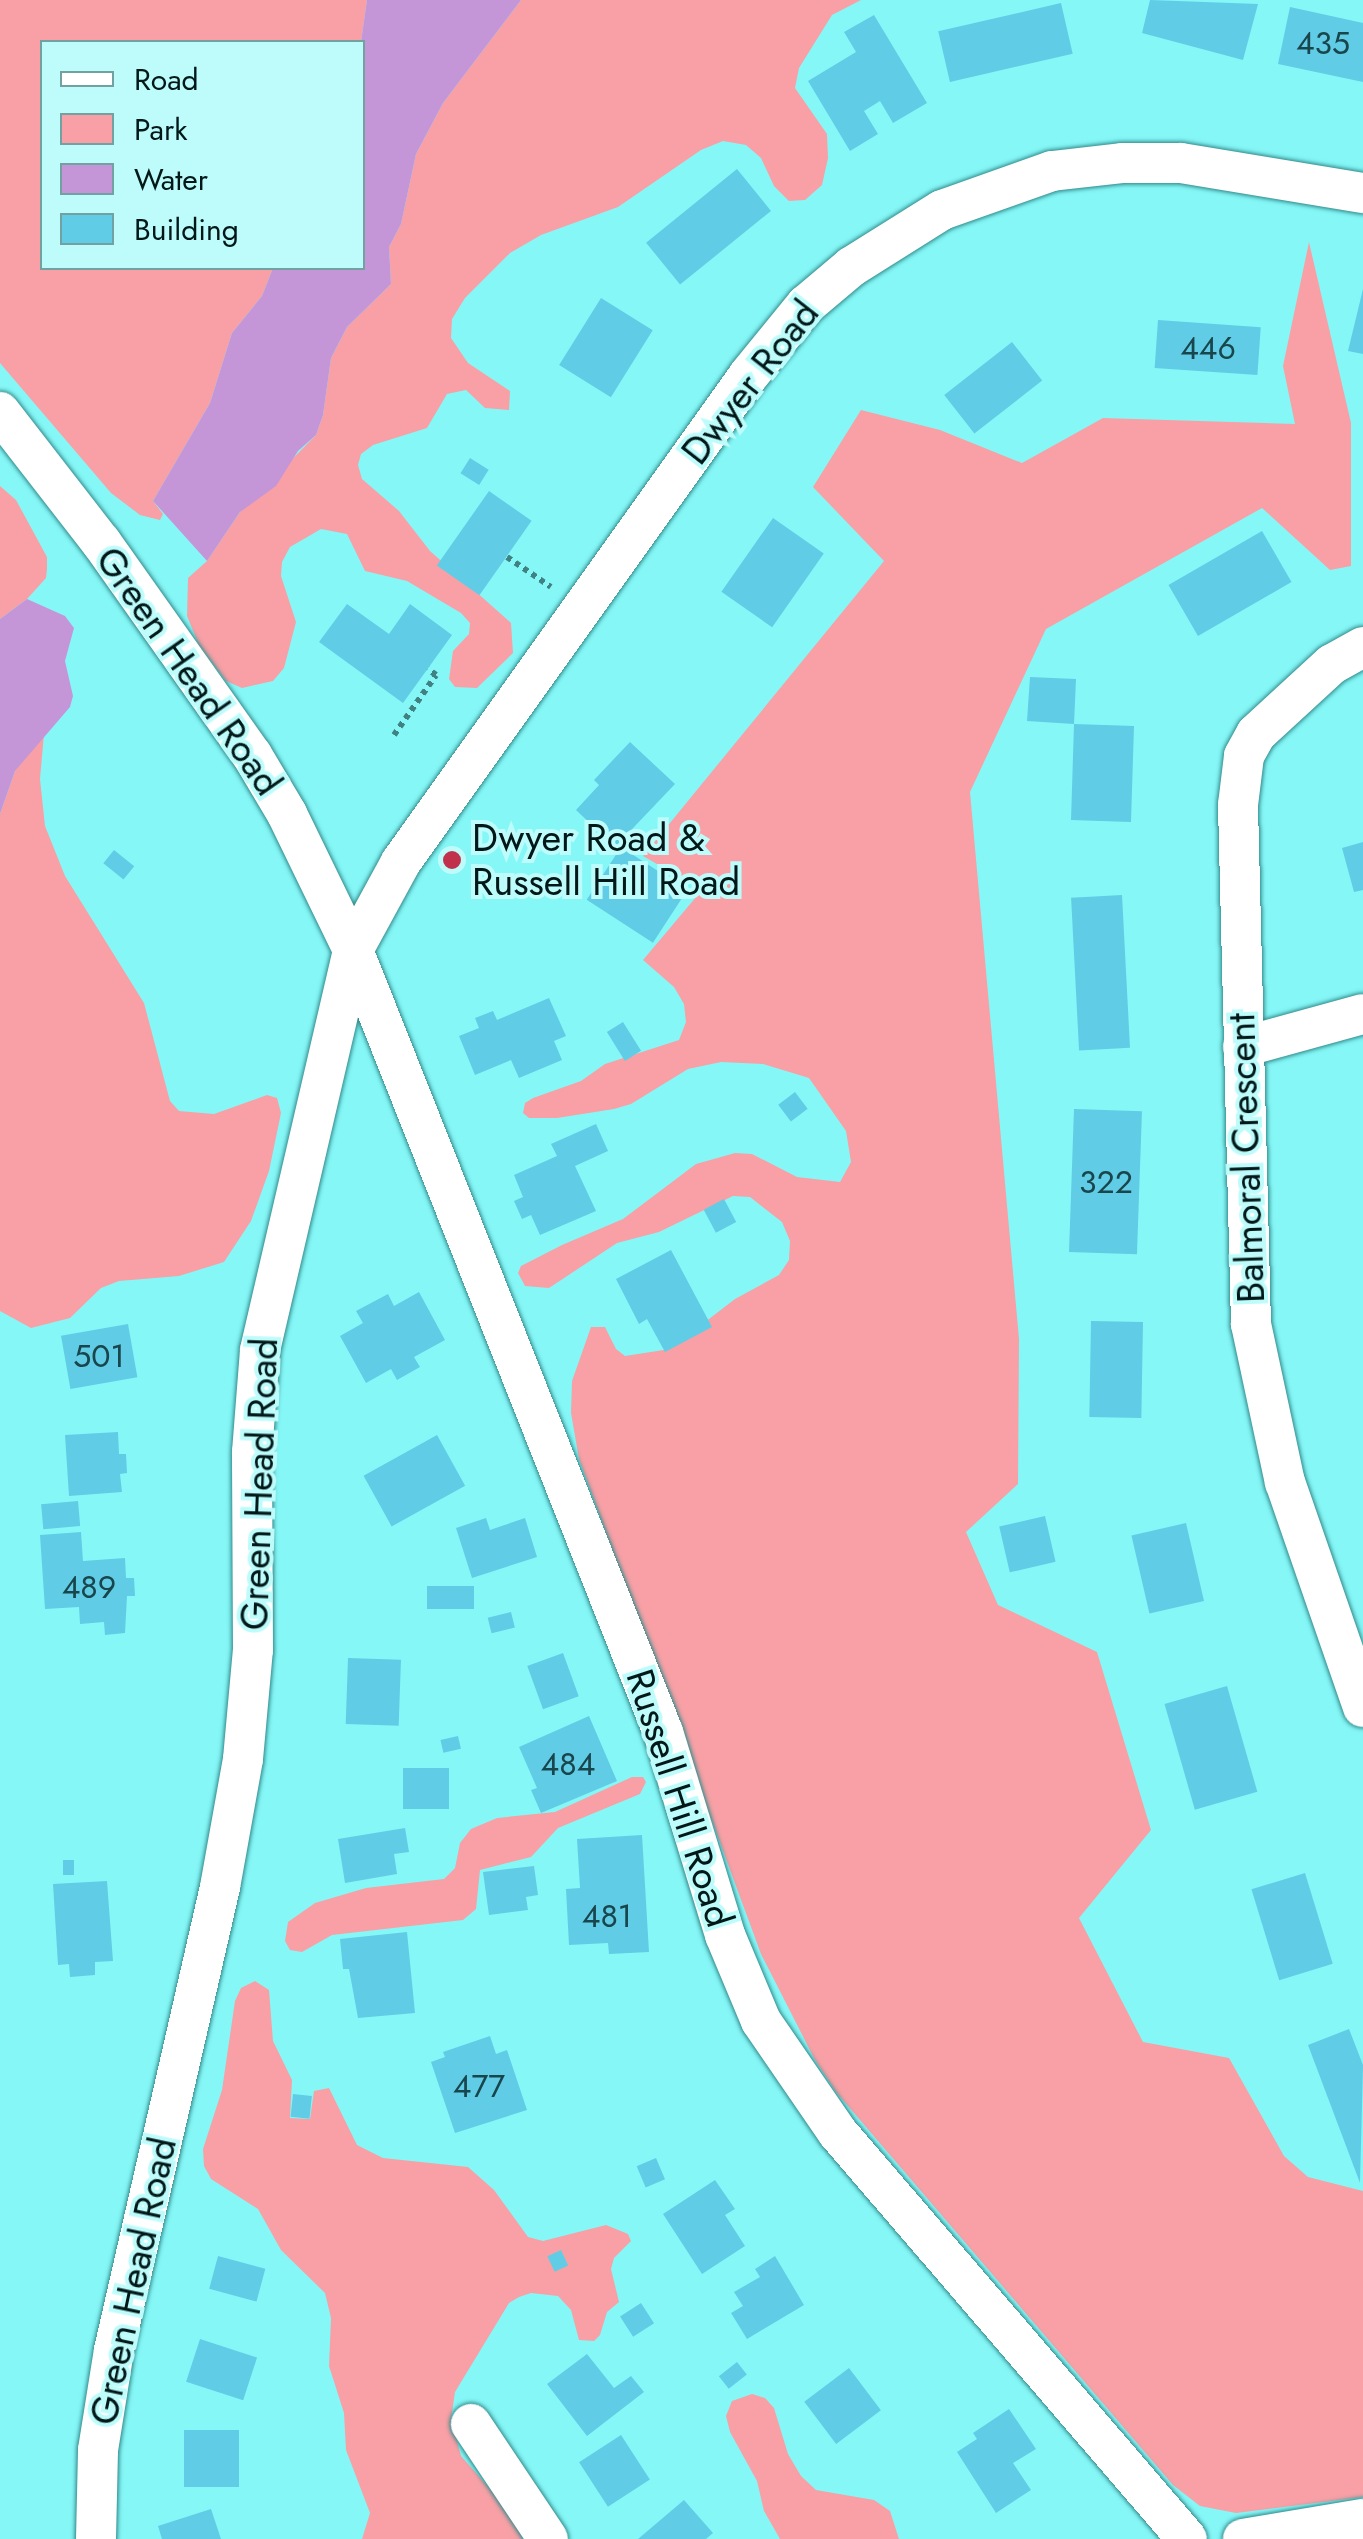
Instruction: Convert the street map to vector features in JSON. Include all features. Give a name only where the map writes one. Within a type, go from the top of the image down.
[{"type":"street","name":"Dwyer Road","points":[[354,950],[402,862],[748,376],[806,305],[872,252],[942,210],[1052,171],[1122,163],[1233,169],[1363,193]]},
{"type":"street","name":"Green Head Road","points":[[0,412],[101,542],[252,755],[288,814],[354,950],[260,1350],[252,1452],[253,1650],[240,1776],[220,1887],[109,2378],[98,2450],[96,2539]]},
{"type":"street","name":"Balmoral Crescent","points":[[1363,647],[1332,664],[1256,734],[1244,756],[1238,805],[1248,1297],[1258,1366],[1285,1482],[1363,1707]]},
{"type":"street","name":"Russell Hill Road","points":[[354,950],[663,1732],[725,1936],[754,2009],[777,2050],[838,2134],[1187,2539]]},
{"type":"street","points":[[1243,1047],[1363,1014]]},
{"type":"street","points":[[471,2424],[548,2539]]},
{"type":"street","points":[[1243,2539],[1363,2518]]},
{"type":"path","points":[[507,557],[582,608]]},
{"type":"path","points":[[394,736],[436,675],[428,669]]},
{"type":"green space","points":[[0,0],[367,0],[361,40],[40,40],[40,270],[272,270],[262,296],[232,333],[210,403],[153,501],[163,514],[160,520],[140,515],[111,493],[0,363]]},
{"type":"green space","points":[[521,0],[861,0],[832,15],[799,68],[795,88],[827,134],[828,158],[822,185],[805,200],[789,201],[774,186],[761,158],[746,145],[723,141],[701,150],[618,207],[541,235],[510,253],[465,298],[452,319],[451,338],[468,363],[510,391],[509,410],[485,408],[466,390],[447,394],[427,428],[373,445],[361,454],[358,465],[362,479],[399,511],[430,551],[511,623],[513,653],[477,688],[455,687],[449,679],[453,651],[469,634],[470,623],[461,613],[407,581],[365,571],[347,534],[321,529],[290,547],[282,562],[281,576],[296,622],[284,668],[273,681],[242,688],[226,681],[199,645],[187,616],[188,578],[207,561],[240,512],[316,435],[323,415],[331,358],[347,327],[391,284],[389,247],[401,224],[416,154],[443,103]]},
{"type":"green space","points":[[1309,242],[1351,423],[1351,566],[1330,570],[1262,508],[1046,629],[970,792],[1019,1339],[1018,1484],[966,1532],[998,1605],[1097,1652],[1151,1830],[1079,1918],[1143,2042],[1229,2058],[1284,2156],[1308,2177],[1363,2191],[1363,2497],[1236,2513],[1200,2506],[1173,2485],[836,2092],[815,2060],[761,1954],[579,1459],[571,1413],[572,1381],[591,1327],[605,1327],[616,1349],[625,1356],[670,1349],[735,1299],[779,1275],[789,1260],[790,1241],[782,1222],[750,1197],[733,1196],[659,1232],[617,1243],[549,1288],[525,1286],[518,1273],[521,1266],[623,1219],[696,1164],[735,1153],[752,1154],[797,1177],[840,1182],[851,1162],[846,1131],[809,1078],[763,1064],[721,1062],[688,1069],[631,1104],[614,1109],[557,1118],[529,1118],[523,1113],[525,1103],[533,1098],[581,1081],[605,1064],[679,1040],[686,1022],[684,1004],[674,987],[643,960],[702,890],[643,856],[884,561],[813,487],[861,410],[940,430],[1022,463],[1103,418],[1295,424],[1283,366]]},
{"type":"green space","points":[[0,486],[16,500],[47,557],[47,569],[46,578],[27,599],[0,619]]},
{"type":"green space","points":[[44,734],[40,779],[45,826],[65,876],[144,1003],[170,1101],[179,1111],[214,1114],[267,1095],[277,1098],[281,1113],[269,1171],[251,1221],[224,1262],[179,1276],[119,1281],[101,1288],[70,1318],[31,1328],[0,1311],[0,814],[15,771]]},
{"type":"green space","points":[[632,1777],[643,1777],[646,1782],[640,1794],[558,1828],[531,1857],[480,1870],[476,1909],[463,1920],[332,1935],[302,1952],[290,1950],[285,1941],[288,1922],[315,1903],[366,1888],[444,1879],[455,1868],[460,1843],[471,1829],[497,1818],[555,1812]]},
{"type":"green space","points":[[255,1981],[269,1990],[273,2041],[292,2080],[290,2118],[310,2119],[314,2091],[329,2088],[357,2145],[383,2158],[468,2167],[494,2190],[528,2237],[543,2241],[606,2225],[628,2234],[631,2241],[614,2258],[611,2269],[619,2302],[607,2312],[600,2335],[594,2341],[579,2340],[571,2310],[558,2296],[531,2293],[519,2297],[509,2303],[455,2392],[451,2419],[461,2456],[506,2507],[523,2539],[362,2539],[370,2513],[346,2450],[344,2413],[329,2366],[331,2318],[325,2293],[281,2250],[258,2209],[211,2179],[204,2166],[203,2149],[222,2090],[235,2001],[241,1988]]},
{"type":"green space","points":[[752,2394],[765,2398],[774,2408],[788,2454],[801,2476],[816,2490],[874,2500],[890,2511],[899,2539],[780,2539],[764,2511],[757,2481],[730,2432],[726,2416],[732,2401]]},
{"type":"water","points":[[367,0],[521,0],[443,103],[416,154],[401,224],[389,247],[391,284],[347,327],[331,358],[323,415],[316,435],[298,451],[276,486],[240,512],[207,561],[153,501],[210,403],[232,333],[262,296],[272,270],[365,270],[365,40],[361,40]]},
{"type":"water","points":[[27,599],[65,616],[74,628],[65,661],[73,696],[70,707],[15,771],[0,814],[0,619]]},
{"type":"building","points":[[1150,0],[1258,4],[1243,60],[1142,33]]},
{"type":"building","points":[[1061,3],[1073,54],[950,82],[938,31]]},
{"type":"building","points":[[1290,7],[1363,23],[1363,82],[1278,64]]},
{"type":"building","points":[[874,15],[927,103],[893,123],[880,101],[864,111],[878,134],[850,151],[808,81],[856,52],[844,32]]},
{"type":"building","points":[[737,169],[771,211],[680,285],[646,243]]},
{"type":"building","points":[[1363,289],[1363,354],[1348,351]]},
{"type":"building","points":[[601,298],[653,330],[611,397],[559,365]]},
{"type":"building","points":[[1158,320],[1261,327],[1257,375],[1155,368]]},
{"type":"building","points":[[1012,342],[1042,381],[974,434],[944,395]]},
{"type":"building","points":[[470,458],[489,470],[479,485],[460,473]]},
{"type":"building","points":[[489,491],[532,521],[479,595],[437,566]]},
{"type":"building","points":[[773,518],[824,554],[772,627],[721,592]]},
{"type":"building","points":[[1262,531],[1292,582],[1198,636],[1168,585]]},
{"type":"building","points":[[347,604],[389,634],[410,604],[452,635],[403,703],[319,642]]},
{"type":"building","points":[[1030,677],[1076,679],[1074,724],[1027,721]]},
{"type":"building","points":[[1074,724],[1134,726],[1131,822],[1071,820]]},
{"type":"building","points":[[630,742],[675,784],[615,847],[576,810],[599,785],[594,780]]},
{"type":"building","points":[[1363,842],[1363,890],[1354,892],[1342,848]]},
{"type":"building","points":[[621,847],[687,890],[653,943],[587,900]]},
{"type":"building","points":[[114,850],[134,866],[124,880],[103,863]]},
{"type":"building","points":[[1122,895],[1130,1048],[1079,1050],[1071,898]]},
{"type":"building","points":[[549,998],[566,1036],[554,1041],[562,1060],[519,1078],[511,1060],[475,1075],[459,1036],[479,1028],[475,1018],[493,1011],[497,1020]]},
{"type":"building","points":[[623,1022],[641,1051],[625,1061],[607,1032]]},
{"type":"building","points":[[795,1092],[808,1109],[791,1121],[778,1105]]},
{"type":"building","points":[[1074,1109],[1142,1111],[1137,1254],[1069,1252]]},
{"type":"building","points":[[596,1124],[608,1151],[575,1166],[596,1211],[540,1235],[531,1215],[522,1219],[514,1201],[523,1197],[514,1175],[557,1156],[551,1144]]},
{"type":"building","points":[[724,1199],[736,1222],[716,1233],[704,1210]]},
{"type":"building","points":[[671,1250],[712,1327],[665,1352],[647,1319],[639,1324],[616,1279]]},
{"type":"building","points":[[419,1292],[445,1340],[414,1357],[420,1367],[397,1380],[391,1369],[366,1383],[340,1336],[363,1323],[356,1311],[388,1294],[394,1306]]},
{"type":"building","points":[[1091,1321],[1143,1322],[1141,1418],[1089,1417]]},
{"type":"building","points":[[128,1324],[137,1377],[70,1389],[61,1336]]},
{"type":"building","points":[[118,1432],[119,1454],[126,1454],[127,1473],[120,1474],[122,1492],[69,1496],[65,1435]]},
{"type":"building","points":[[437,1435],[465,1486],[392,1526],[364,1476]]},
{"type":"building","points":[[78,1501],[80,1526],[43,1529],[41,1504]]},
{"type":"building","points":[[1045,1516],[1056,1562],[1010,1572],[999,1527]]},
{"type":"building","points":[[486,1518],[490,1530],[525,1518],[537,1557],[472,1578],[456,1528]]},
{"type":"building","points":[[1186,1523],[1204,1601],[1149,1614],[1131,1536]]},
{"type":"building","points":[[81,1532],[83,1561],[125,1558],[126,1578],[134,1578],[135,1596],[127,1596],[125,1633],[105,1635],[104,1622],[80,1624],[79,1607],[45,1609],[40,1535]]},
{"type":"building","points":[[427,1586],[474,1586],[474,1609],[427,1609]]},
{"type":"building","points":[[511,1612],[515,1628],[492,1633],[488,1618]]},
{"type":"building","points":[[563,1653],[579,1696],[543,1709],[527,1666]]},
{"type":"building","points":[[348,1658],[401,1660],[399,1726],[346,1724]]},
{"type":"building","points":[[1227,1686],[1257,1792],[1195,1810],[1165,1704]]},
{"type":"building","points":[[589,1716],[617,1781],[541,1813],[531,1790],[537,1788],[519,1747]]},
{"type":"building","points":[[458,1736],[461,1749],[443,1753],[440,1740]]},
{"type":"building","points":[[403,1768],[449,1768],[449,1809],[403,1809]]},
{"type":"building","points":[[405,1828],[409,1852],[394,1854],[397,1874],[345,1883],[338,1839]]},
{"type":"building","points":[[642,1835],[649,1952],[609,1954],[608,1943],[569,1945],[566,1889],[580,1888],[577,1839]]},
{"type":"building","points":[[63,1860],[74,1860],[74,1875],[63,1875]]},
{"type":"building","points":[[534,1866],[538,1895],[526,1897],[528,1910],[489,1915],[483,1872]]},
{"type":"building","points":[[1305,1873],[1333,1964],[1279,1980],[1251,1889]]},
{"type":"building","points":[[107,1881],[113,1961],[95,1962],[95,1975],[70,1977],[69,1964],[58,1965],[53,1884]]},
{"type":"building","points":[[407,1932],[415,2013],[358,2018],[349,1969],[343,1969],[340,1939]]},
{"type":"building","points":[[1349,2029],[1363,2065],[1360,2183],[1308,2045]]},
{"type":"building","points":[[490,2036],[496,2054],[507,2050],[527,2110],[455,2133],[431,2062],[445,2057],[443,2052]]},
{"type":"building","points":[[293,2094],[312,2096],[309,2119],[291,2117]]},
{"type":"building","points":[[656,2158],[665,2179],[646,2187],[637,2166]]},
{"type":"building","points":[[715,2180],[735,2209],[725,2215],[745,2246],[702,2274],[663,2214]]},
{"type":"building","points":[[561,2250],[568,2265],[555,2272],[547,2256]]},
{"type":"building","points":[[218,2256],[265,2269],[257,2302],[209,2289]]},
{"type":"building","points":[[775,2256],[804,2305],[747,2339],[731,2313],[743,2306],[734,2292],[760,2277],[755,2269]]},
{"type":"building","points":[[641,2303],[654,2323],[633,2337],[620,2317]]},
{"type":"building","points":[[200,2339],[257,2358],[243,2400],[186,2382]]},
{"type":"building","points":[[587,2354],[614,2388],[631,2376],[644,2392],[587,2436],[547,2384]]},
{"type":"building","points":[[737,2362],[747,2375],[729,2389],[719,2376]]},
{"type":"building","points":[[849,2368],[881,2410],[836,2444],[804,2402]]},
{"type":"building","points":[[1009,2409],[1036,2449],[1013,2463],[1031,2490],[996,2513],[957,2452],[977,2439],[973,2433]]},
{"type":"building","points":[[184,2430],[239,2430],[239,2487],[184,2487]]},
{"type":"building","points":[[621,2435],[650,2479],[608,2507],[579,2462]]},
{"type":"building","points":[[684,2500],[713,2533],[706,2539],[638,2539]]},
{"type":"building","points":[[211,2509],[221,2539],[162,2539],[158,2526]]},
{"type":"place","name":"Dwyer Road & Russell Hill Road","points":[[452,860]]}]
